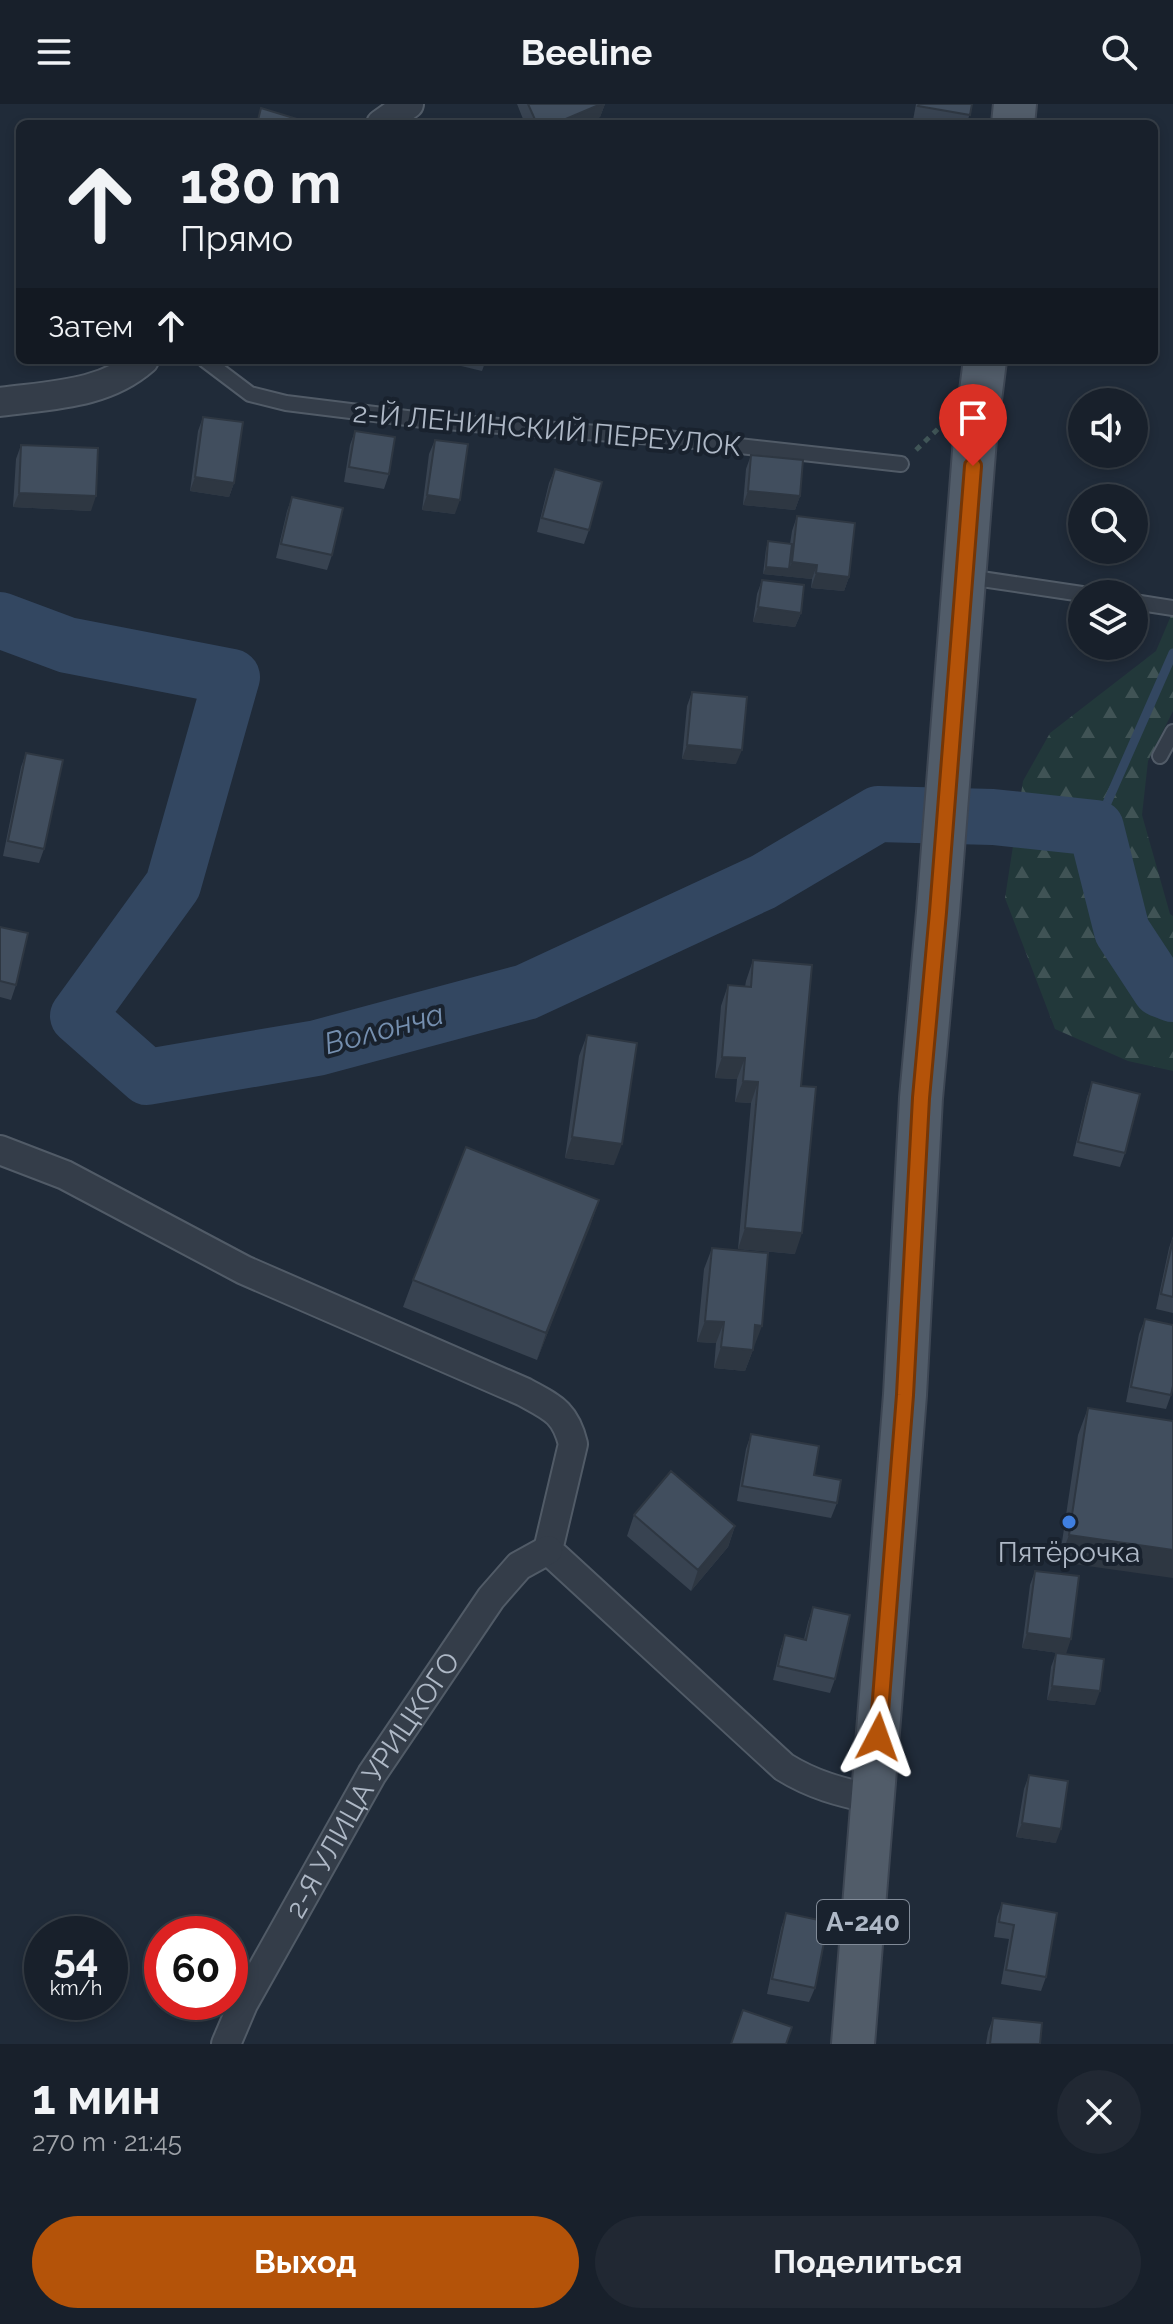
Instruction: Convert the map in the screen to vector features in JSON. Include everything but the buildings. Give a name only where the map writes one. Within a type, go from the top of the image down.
[{"type":"main road","name":"А-240","points":[[853,2044],[905,1395],[921,1098],[963,577],[984,364]]},
{"type":"street","points":[[387,120],[409,104]]},
{"type":"street","points":[[0,402],[90,390],[127,375],[139,364]]},
{"type":"street","points":[[0,1150],[65,1175],[244,1270],[524,1392],[557,1410],[569,1427],[573,1444],[548,1550],[784,1767],[805,1781],[830,1790],[873,1799]]},
{"type":"street","name":"2-Я УЛИЦА УРИЦКОГО","points":[[226,2044],[243,2004],[372,1774],[491,1598],[519,1566],[548,1550]]},
{"type":"lane","name":"2-Й ЛЕНИНСКИЙ ПЕРЕУЛОК","points":[[210,364],[250,394],[286,403],[431,421],[667,438],[901,464]]},
{"type":"lane","points":[[963,577],[1068,592]]},
{"type":"lane","points":[[1148,604],[1173,608]]},
{"type":"lane","points":[[1160,756],[1173,732]]},
{"type":"path","points":[[901,464],[949,418]]},
{"type":"green space","points":[[1173,611],[1173,711],[1148,761],[1142,815],[1173,916],[1173,1071],[1128,1061],[1055,1029],[1005,898],[1023,781],[1050,733],[1156,651]]},
{"type":"waterway","name":"Волонча","points":[[0,620],[67,645],[232,677],[173,885],[78,1016],[147,1077],[317,1048],[526,992],[763,882],[878,814],[993,817],[1096,828],[1122,931],[1160,989],[1173,994]]},
{"type":"waterway","points":[[1096,828],[1173,653]]},
{"type":"place","name":"Пятёрочка","points":[[1069,1522]]},
{"type":"route","points":[[878,1737],[910,1328],[921,1098],[973,466]]}]
